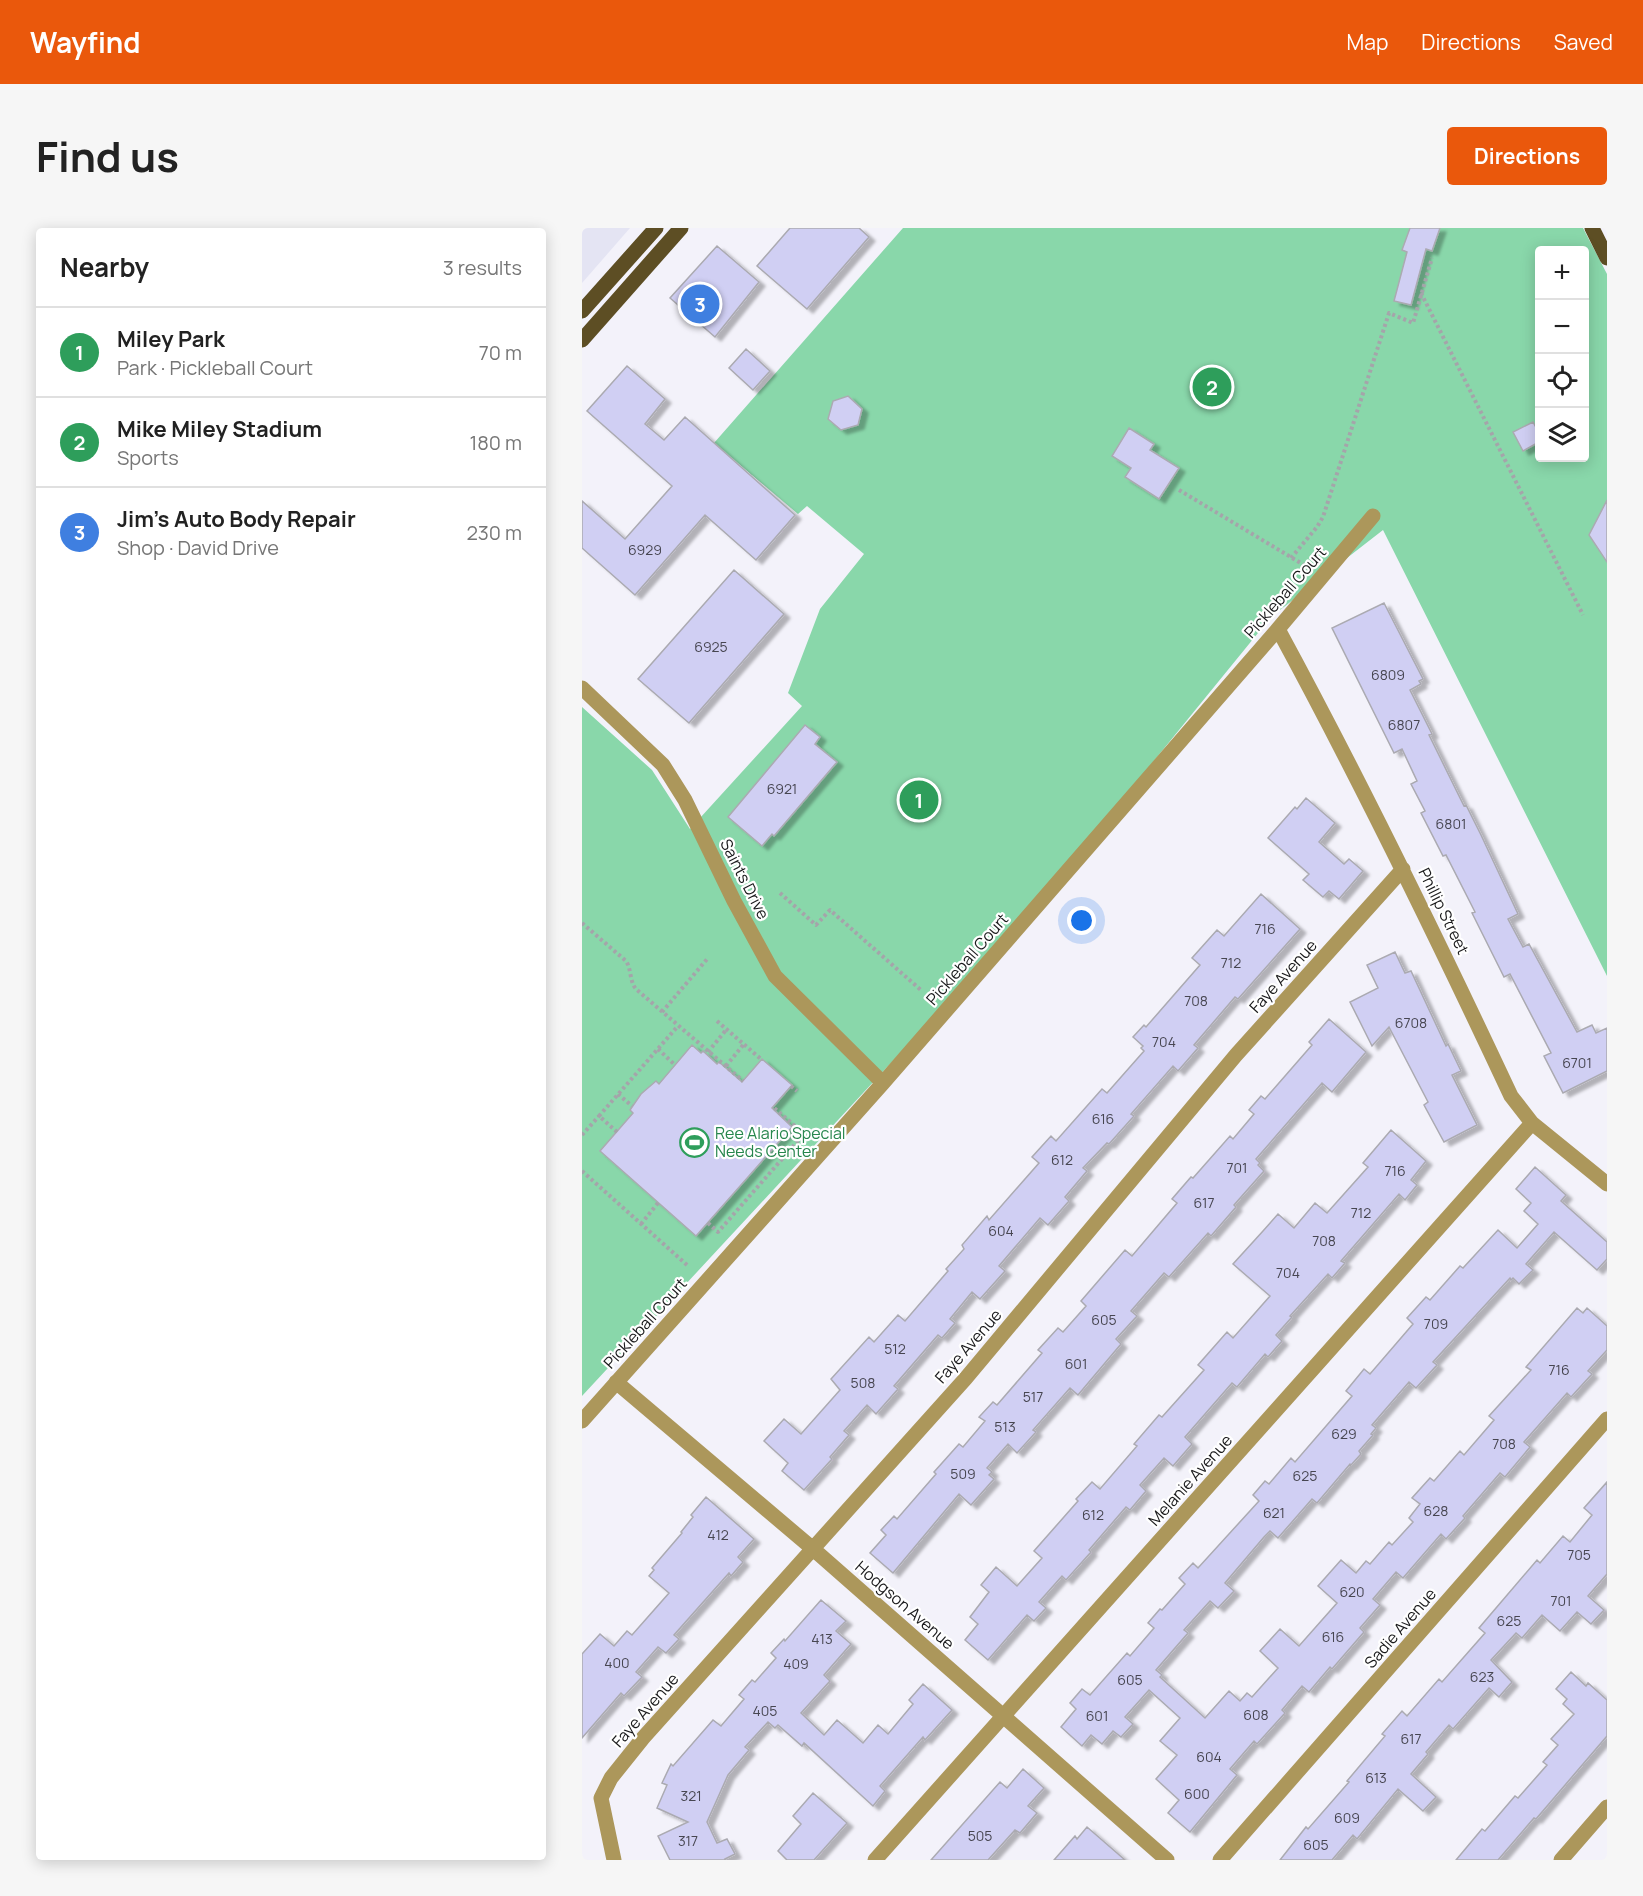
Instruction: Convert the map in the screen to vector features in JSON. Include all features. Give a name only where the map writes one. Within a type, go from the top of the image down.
[{"type":"main road","points":[[582,311],[656,228]]},
{"type":"main road","points":[[582,340],[681,228]]},
{"type":"main road","points":[[1592,228],[1607,258]]},
{"type":"street","name":"Pickleball Court","points":[[582,1421],[882,1083],[1278,629],[1373,516]]},
{"type":"street","name":"Phillip Street","points":[[1278,629],[1403,869],[1511,1096],[1532,1123],[1607,1184]]},
{"type":"street","name":"Saints Drive","points":[[582,688],[663,765],[685,800],[734,901],[776,976],[882,1083]]},
{"type":"street","name":"Faye Avenue","points":[[614,1860],[601,1798],[611,1778],[643,1737],[966,1378],[1236,1055],[1403,869]]},
{"type":"street","name":"Melanie Avenue","points":[[875,1860],[1532,1123]]},
{"type":"street","name":"Hodgson Avenue","points":[[616,1382],[812,1548],[1167,1860]]},
{"type":"street","name":"Sadie Avenue","points":[[1220,1860],[1607,1419]]},
{"type":"street","points":[[1561,1860],[1607,1807]]},
{"type":"path","points":[[1291,558],[1323,517],[1389,313],[1413,323],[1432,258]]},
{"type":"path","points":[[1421,293],[1583,615]]},
{"type":"path","points":[[1179,490],[1322,577]]},
{"type":"path","points":[[780,893],[816,925],[830,910],[922,991]]},
{"type":"path","points":[[582,923],[626,961],[634,986],[743,1081]]},
{"type":"path","points":[[662,1012],[708,958]]},
{"type":"path","points":[[717,1021],[762,1060]]},
{"type":"path","points":[[582,1135],[678,1026]]},
{"type":"path","points":[[708,1052],[726,1030]]},
{"type":"path","points":[[726,1066],[744,1044]]},
{"type":"path","points":[[658,1049],[675,1065]]},
{"type":"path","points":[[791,1086],[797,1091]]},
{"type":"path","points":[[618,1094],[633,1106]]},
{"type":"path","points":[[708,1223],[718,1232],[804,1134],[773,1107]]},
{"type":"path","points":[[599,1116],[616,1132]]},
{"type":"path","points":[[582,1171],[688,1266]]},
{"type":"path","points":[[641,1224],[658,1203]]},
{"type":"shaded area","points":[[582,228],[630,228],[582,283]]},
{"type":"green space","points":[[903,228],[1583,228],[1607,274],[1607,976],[1383,530],[1271,617],[1030,913],[582,1396],[582,707],[652,770],[690,829],[802,706],[788,693],[820,609],[864,554],[807,506],[798,514],[714,443]]},
{"type":"building","points":[[790,228],[859,228],[869,237],[807,309],[757,266]]},
{"type":"building","points":[[1410,228],[1440,228],[1432,251],[1426,249],[1411,305],[1394,301],[1407,252],[1402,250]]},
{"type":"building","points":[[717,246],[759,282],[715,337],[670,298]]},
{"type":"building","points":[[746,349],[770,371],[753,390],[729,368]]},
{"type":"building","points":[[627,366],[665,399],[645,424],[664,440],[685,417],[795,515],[756,560],[705,515],[635,595],[582,548],[582,501],[625,539],[672,486],[587,411]]},
{"type":"building","points":[[848,396],[862,409],[858,425],[841,430],[828,419],[833,401]]},
{"type":"building","points":[[1533,422],[1535,444],[1523,451],[1513,432]]},
{"type":"building","points":[[1129,428],[1154,444],[1150,450],[1179,468],[1159,499],[1125,477],[1131,468],[1112,456]]},
{"type":"building","points":[[1607,500],[1607,562],[1589,535]]},
{"type":"building","points":[[734,570],[784,614],[689,723],[638,679]]},
{"type":"building","points":[[1384,603],[1423,679],[1419,681],[1421,684],[1410,690],[1432,734],[1429,735],[1481,835],[1518,914],[1508,919],[1523,947],[1529,944],[1577,1032],[1592,1025],[1596,1033],[1607,1028],[1607,1071],[1563,1093],[1544,1056],[1551,1053],[1510,974],[1504,977],[1472,913],[1475,912],[1446,855],[1443,856],[1421,813],[1425,811],[1411,784],[1417,781],[1402,749],[1394,753],[1332,628]]},
{"type":"building","points":[[805,725],[820,737],[815,744],[837,762],[774,836],[772,834],[762,846],[728,817]]},
{"type":"building","points":[[1306,798],[1335,823],[1319,842],[1344,864],[1349,859],[1363,871],[1339,899],[1329,891],[1323,897],[1303,880],[1309,874],[1268,838]]},
{"type":"building","points":[[1261,894],[1300,929],[1238,999],[1235,997],[1194,1045],[1198,1048],[1178,1071],[1173,1066],[1131,1114],[1134,1116],[1083,1168],[1087,1171],[1065,1197],[1069,1201],[1048,1225],[1040,1218],[999,1266],[1005,1271],[980,1299],[972,1292],[950,1319],[955,1323],[942,1338],[938,1335],[894,1386],[898,1389],[876,1414],[867,1405],[844,1431],[849,1435],[830,1457],[832,1459],[804,1490],[782,1471],[788,1463],[764,1441],[784,1419],[801,1434],[840,1390],[831,1379],[869,1337],[874,1342],[898,1315],[905,1321],[948,1271],[946,1269],[964,1249],[962,1245],[987,1216],[989,1220],[1039,1163],[1032,1157],[1051,1136],[1056,1141],[1102,1089],[1107,1093],[1144,1051],[1141,1048],[1143,1046],[1133,1037],[1144,1025],[1146,1027],[1200,965],[1192,958],[1217,930],[1224,936]]},
{"type":"building","points":[[1395,952],[1405,973],[1411,971],[1446,1046],[1448,1044],[1461,1071],[1452,1075],[1477,1125],[1444,1142],[1424,1105],[1428,1102],[1389,1027],[1372,1046],[1350,1002],[1378,988],[1367,965]]},
{"type":"building","points":[[1329,1019],[1366,1052],[1332,1092],[1322,1083],[1256,1159],[1264,1171],[1211,1236],[1208,1233],[1169,1277],[1164,1273],[1131,1311],[1137,1316],[1116,1339],[1121,1344],[1078,1395],[1070,1388],[1033,1430],[1036,1432],[1017,1453],[1008,1444],[987,1468],[992,1472],[989,1475],[994,1479],[971,1505],[959,1494],[893,1573],[870,1553],[886,1535],[881,1530],[894,1516],[897,1519],[959,1444],[963,1447],[985,1421],[979,1417],[993,1402],[997,1405],[1042,1353],[1038,1350],[1058,1328],[1063,1332],[1086,1306],[1081,1301],[1125,1250],[1132,1256],[1177,1203],[1172,1199],[1230,1136],[1233,1139],[1254,1114],[1249,1110],[1261,1096],[1265,1099],[1312,1045],[1309,1042]]},
{"type":"building","name":"Ree Alario Special Needs Center","points":[[692,1045],[701,1053],[703,1051],[717,1064],[719,1062],[742,1082],[762,1059],[792,1085],[772,1108],[792,1127],[696,1236],[600,1151],[633,1113],[630,1110],[641,1094],[656,1081],[659,1084]]},
{"type":"building","points":[[1391,1130],[1426,1161],[1411,1180],[1417,1185],[1405,1200],[1399,1194],[1341,1261],[1345,1263],[1332,1278],[1328,1274],[1290,1316],[1292,1317],[1276,1335],[1282,1341],[1268,1357],[1265,1354],[1237,1387],[1232,1383],[1185,1437],[1192,1444],[1173,1466],[1164,1458],[1140,1485],[1146,1491],[1130,1510],[1126,1507],[1066,1580],[1062,1576],[1039,1602],[1046,1608],[1034,1621],[1027,1615],[988,1660],[965,1640],[978,1624],[970,1617],[989,1592],[981,1585],[996,1567],[1017,1586],[1042,1558],[1034,1551],[1078,1501],[1076,1499],[1092,1482],[1100,1489],[1137,1446],[1134,1444],[1159,1415],[1162,1417],[1204,1370],[1198,1365],[1227,1332],[1233,1338],[1270,1296],[1233,1264],[1278,1214],[1294,1228],[1315,1203],[1327,1213],[1368,1167],[1363,1163]]},
{"type":"building","points":[[1535,1167],[1566,1195],[1561,1201],[1607,1242],[1607,1259],[1597,1270],[1554,1232],[1526,1264],[1533,1270],[1519,1284],[1510,1278],[1433,1362],[1437,1365],[1416,1388],[1409,1382],[1372,1425],[1376,1428],[1359,1451],[1361,1454],[1317,1503],[1312,1499],[1278,1538],[1270,1531],[1264,1537],[1225,1583],[1234,1591],[1218,1608],[1210,1601],[1184,1630],[1188,1633],[1156,1670],[1162,1675],[1160,1677],[1205,1718],[1229,1691],[1240,1701],[1247,1693],[1252,1697],[1278,1668],[1260,1651],[1280,1629],[1299,1646],[1337,1603],[1318,1586],[1341,1560],[1356,1573],[1366,1561],[1370,1564],[1389,1542],[1392,1545],[1413,1522],[1409,1518],[1420,1504],[1412,1498],[1430,1478],[1434,1481],[1460,1451],[1464,1455],[1494,1420],[1489,1416],[1531,1370],[1526,1367],[1577,1308],[1583,1313],[1587,1308],[1607,1326],[1607,1350],[1588,1371],[1592,1374],[1571,1397],[1567,1393],[1524,1442],[1530,1447],[1505,1477],[1500,1473],[1446,1539],[1441,1534],[1403,1578],[1396,1572],[1373,1599],[1380,1605],[1360,1628],[1364,1632],[1309,1692],[1302,1686],[1282,1710],[1285,1713],[1257,1744],[1254,1741],[1230,1769],[1237,1775],[1190,1832],[1168,1813],[1179,1800],[1156,1779],[1177,1755],[1160,1741],[1180,1718],[1149,1690],[1125,1717],[1133,1724],[1121,1737],[1113,1731],[1102,1744],[1091,1735],[1082,1746],[1061,1727],[1076,1709],[1070,1703],[1082,1689],[1090,1695],[1127,1653],[1130,1656],[1154,1628],[1148,1623],[1185,1584],[1179,1578],[1193,1563],[1198,1568],[1259,1501],[1253,1495],[1265,1481],[1269,1484],[1291,1458],[1295,1462],[1352,1396],[1346,1391],[1364,1369],[1370,1374],[1413,1324],[1407,1318],[1426,1297],[1430,1300],[1460,1266],[1463,1268],[1498,1230],[1517,1248],[1538,1224],[1524,1211],[1531,1203],[1516,1189]]},
{"type":"building","points":[[1607,1482],[1607,1574],[1588,1596],[1604,1610],[1591,1624],[1577,1612],[1560,1631],[1542,1615],[1522,1638],[1516,1633],[1491,1660],[1512,1682],[1499,1697],[1489,1688],[1453,1729],[1449,1725],[1426,1752],[1428,1754],[1411,1774],[1436,1797],[1423,1811],[1398,1789],[1357,1839],[1353,1835],[1332,1860],[1280,1860],[1306,1827],[1308,1829],[1349,1782],[1347,1781],[1385,1736],[1382,1734],[1402,1711],[1407,1716],[1439,1679],[1442,1682],[1485,1633],[1479,1628],[1537,1560],[1540,1563],[1563,1536],[1570,1542],[1592,1515],[1584,1508]]},
{"type":"building","points":[[706,1497],[754,1539],[738,1557],[743,1562],[731,1576],[729,1573],[674,1635],[679,1639],[666,1653],[658,1647],[636,1672],[642,1677],[624,1696],[621,1693],[582,1738],[582,1654],[600,1634],[614,1646],[627,1631],[632,1635],[669,1593],[649,1576],[654,1570],[652,1568],[682,1533],[693,1517],[691,1515]]},
{"type":"building","points":[[821,1600],[846,1621],[836,1631],[851,1644],[824,1675],[830,1681],[801,1713],[824,1735],[837,1720],[863,1743],[878,1725],[888,1734],[913,1704],[909,1700],[923,1684],[952,1710],[925,1740],[923,1737],[880,1786],[885,1791],[873,1806],[804,1743],[802,1746],[778,1725],[775,1728],[768,1722],[745,1747],[749,1750],[728,1775],[707,1822],[717,1843],[727,1839],[735,1854],[726,1860],[670,1860],[658,1836],[688,1822],[657,1808],[667,1785],[662,1783],[671,1764],[673,1766],[713,1720],[721,1726],[744,1699],[739,1695],[752,1680],[755,1682],[776,1658],[771,1653],[784,1639],[785,1641]]},
{"type":"building","points":[[1571,1672],[1586,1686],[1588,1683],[1607,1700],[1607,1736],[1498,1860],[1456,1860],[1482,1829],[1485,1831],[1515,1796],[1518,1798],[1547,1765],[1543,1762],[1558,1745],[1551,1739],[1574,1714],[1563,1704],[1567,1699],[1556,1689]]},
{"type":"building","points":[[1023,1769],[1044,1788],[1028,1806],[1037,1813],[1020,1833],[1015,1830],[988,1860],[931,1860],[1000,1782],[1007,1788]]},
{"type":"building","points":[[813,1793],[847,1823],[814,1860],[787,1860],[778,1851],[801,1824],[793,1816]]},
{"type":"building","points":[[1087,1827],[1125,1860],[1054,1860],[1075,1836],[1077,1839]]},
{"type":"place","name":"Jim's Auto Body Repair","points":[[700,304]]},
{"type":"place","name":"Mike Miley Stadium","points":[[1212,387]]},
{"type":"place","name":"Miley Park","points":[[919,800]]},
{"type":"place","name":"Ree Alario Special Needs Center","points":[[694,1142]]}]
